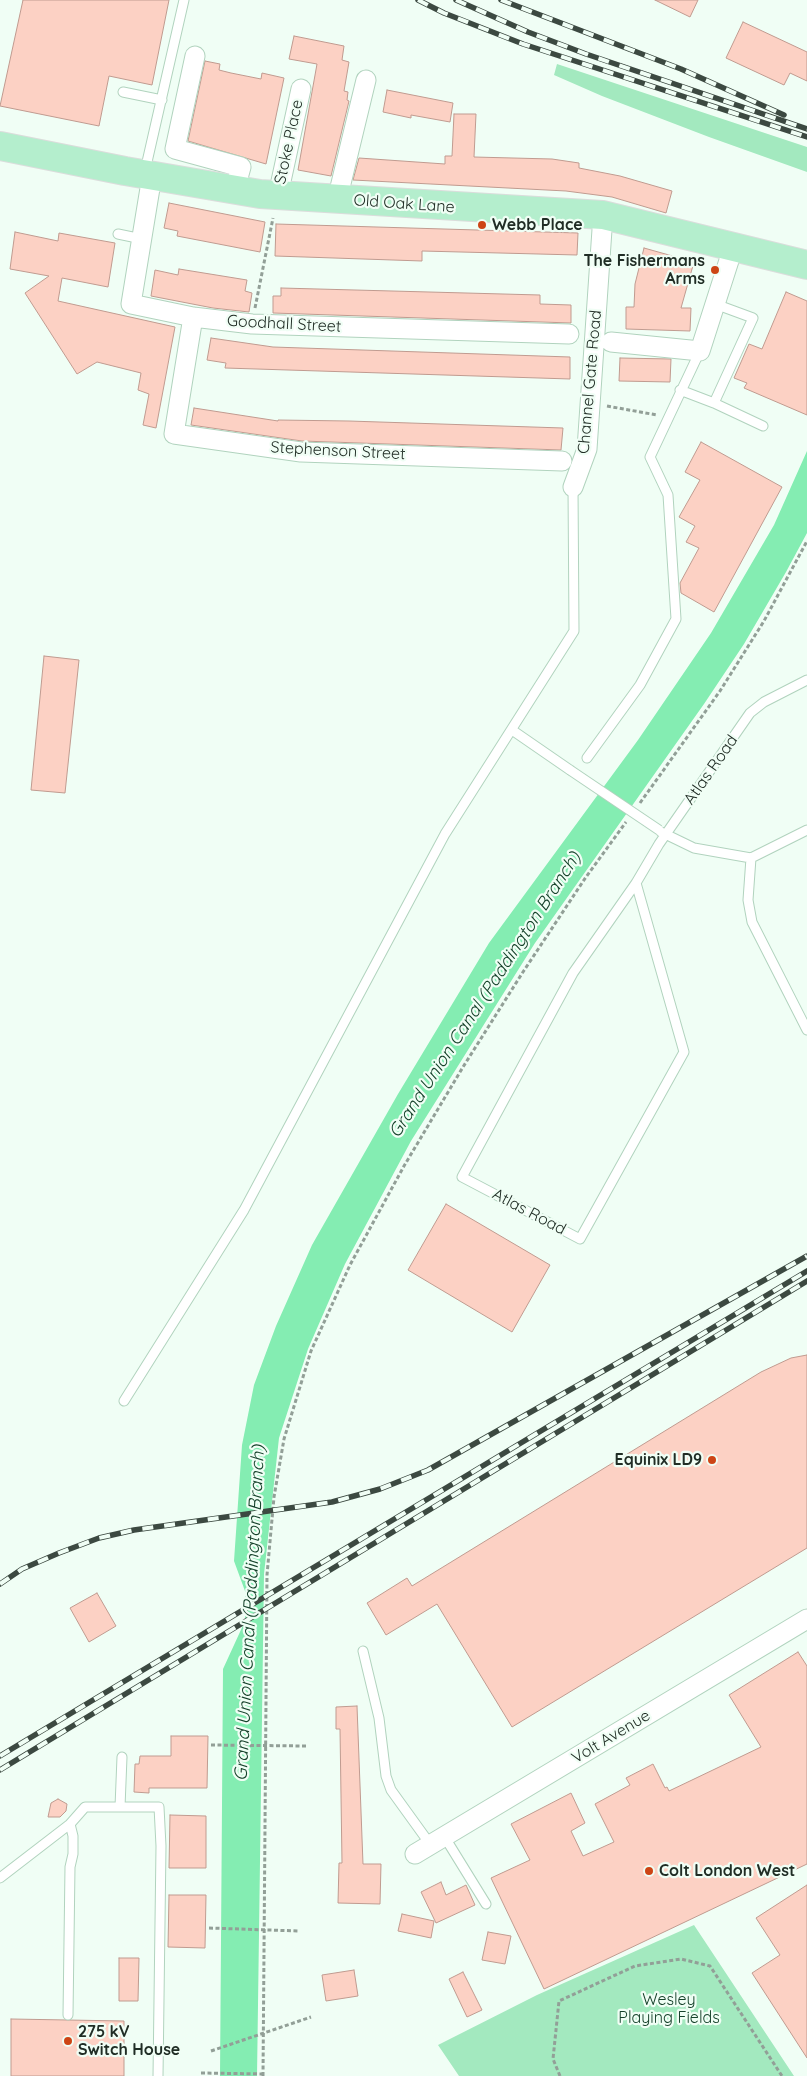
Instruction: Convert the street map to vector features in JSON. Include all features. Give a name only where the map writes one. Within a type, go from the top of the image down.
[{"type":"main road","name":"Old Oak Lane","points":[[4,146],[152,176],[260,194],[276,207],[337,200],[603,216],[807,266]]},
{"type":"street","points":[[195,56],[174,149],[241,167],[235,189]]},
{"type":"street","points":[[337,200],[366,80]]},
{"type":"street","name":"Stoke Place","points":[[276,207],[301,89]]},
{"type":"street","name":"Goodhall Street","points":[[152,176],[130,304],[193,316],[252,324],[569,334]]},
{"type":"street","name":"Channel Gate Road","points":[[573,487],[587,449],[603,216]]},
{"type":"street","points":[[611,342],[700,351],[734,248]]},
{"type":"street","name":"Stephenson Street","points":[[193,316],[174,434],[301,452],[562,461]]},
{"type":"street","name":"Volt Avenue","points":[[430,1845],[807,1620]]},
{"type":"lane","points":[[152,176],[147,162],[184,0]]},
{"type":"lane","points":[[123,92],[162,100]]},
{"type":"lane","points":[[118,234],[142,239]]},
{"type":"lane","points":[[714,404],[753,318],[715,304]]},
{"type":"lane","points":[[587,758],[640,685],[676,619],[668,496],[650,457],[700,351]]},
{"type":"lane","points":[[680,390],[763,426]]},
{"type":"lane","points":[[124,1401],[244,1210],[445,834],[574,631],[573,487]]},
{"type":"lane","name":"Atlas Road","points":[[636,883],[684,1052],[580,1239],[462,1177],[573,973],[636,883],[662,833],[750,713],[764,702],[807,680]]},
{"type":"lane","points":[[512,730],[662,833],[694,848],[751,858],[807,830]]},
{"type":"lane","points":[[751,858],[748,900],[752,922],[807,1030]]},
{"type":"lane","points":[[363,1651],[379,1718],[386,1776],[391,1790],[430,1845],[486,1904]]},
{"type":"lane","points":[[120,1807],[122,1757]]},
{"type":"lane","points":[[0,1878],[70,1824],[85,1807],[159,1807],[161,1856],[158,2076]]},
{"type":"lane","points":[[68,2015],[70,1867],[73,1854],[73,1836],[70,1824]]},
{"type":"path","points":[[252,324],[276,207]]},
{"type":"path","points":[[590,403],[668,416]]},
{"type":"path","points":[[638,805],[720,691],[764,621],[807,541]]},
{"type":"path","points":[[201,2073],[265,2075],[267,1576],[274,1497],[284,1439],[311,1351],[350,1265],[404,1166],[518,980],[586,877],[626,821]]},
{"type":"path","points":[[211,1745],[306,1746]]},
{"type":"path","points":[[209,1928],[299,1931]]},
{"type":"path","points":[[560,2076],[553,2059],[559,2001],[635,1966],[681,1959],[710,1966],[782,2076]]},
{"type":"path","points":[[211,2051],[310,2017]]},
{"type":"green space","points":[[557,64],[807,147],[807,172],[602,96],[554,75]]},
{"type":"green space","name":"Wesley Playing Fields","points":[[694,1925],[794,2076],[459,2076],[438,2045],[537,1995]]},
{"type":"water","name":"Grand Union Canal (Paddington Branch)","points":[[807,451],[807,533],[786,572],[744,644],[704,704],[535,943],[411,1141],[345,1264],[308,1349],[279,1438],[264,1574],[257,2076],[220,2076],[223,1669],[245,1621],[245,1591],[234,1561],[242,1445],[254,1385],[276,1326],[312,1245],[398,1094],[489,943],[638,740],[711,633],[774,525]]},
{"type":"building","points":[[23,0],[169,0],[152,85],[109,76],[99,126],[0,106]]},
{"type":"building","points":[[655,0],[698,0],[690,17]]},
{"type":"building","points":[[743,22],[807,52],[807,81],[790,73],[784,85],[726,58]]},
{"type":"building","points":[[294,36],[344,46],[342,60],[349,62],[344,91],[348,92],[347,100],[349,101],[331,176],[298,170],[317,64],[289,59]]},
{"type":"building","points":[[205,61],[220,64],[219,70],[231,73],[261,79],[262,73],[284,78],[266,164],[188,141]]},
{"type":"building","points":[[387,90],[453,103],[450,122],[411,115],[411,118],[383,112]]},
{"type":"building","points":[[454,114],[476,114],[474,157],[552,159],[579,163],[579,168],[620,176],[672,191],[666,213],[612,197],[566,191],[353,180],[359,158],[445,164],[445,156],[452,156]]},
{"type":"building","points":[[169,203],[265,222],[260,252],[177,236],[178,231],[164,228]]},
{"type":"building","points":[[276,224],[578,233],[577,255],[422,251],[422,261],[275,256]]},
{"type":"building","points":[[15,232],[58,241],[59,233],[115,243],[108,287],[62,278],[58,301],[175,327],[156,428],[143,425],[149,394],[138,390],[141,373],[97,362],[77,374],[25,293],[49,276],[10,269]]},
{"type":"building","points":[[644,248],[694,262],[681,308],[691,308],[690,331],[626,329],[626,307],[634,307],[635,284]]},
{"type":"building","points":[[179,269],[247,280],[245,291],[252,293],[249,312],[213,308],[151,296],[155,270],[178,275]]},
{"type":"building","points":[[281,288],[540,295],[540,304],[571,305],[571,323],[273,313],[273,296],[281,296]]},
{"type":"building","points":[[786,292],[807,301],[807,415],[744,388],[747,383],[734,378],[749,344],[762,349]]},
{"type":"building","points":[[211,338],[273,347],[570,357],[570,379],[225,368],[226,363],[207,360]]},
{"type":"building","points":[[620,358],[671,359],[670,382],[619,381]]},
{"type":"building","points":[[194,408],[278,421],[349,421],[563,428],[561,450],[302,441],[191,425]]},
{"type":"building","points":[[701,442],[782,487],[714,612],[681,593],[680,583],[699,548],[686,542],[695,526],[679,517],[700,480],[685,472]]},
{"type":"building","points":[[44,656],[79,660],[65,793],[31,790]]},
{"type":"building","points":[[446,1204],[550,1265],[512,1332],[408,1270]]},
{"type":"building","name":"Equinix LD9","points":[[807,1355],[807,1548],[512,1727],[437,1604],[386,1635],[367,1603],[407,1578],[412,1586],[761,1372],[791,1358]]},
{"type":"building","points":[[97,1593],[116,1626],[89,1642],[70,1608]]},
{"type":"building","name":"Colt London West","points":[[798,1652],[807,1666],[807,1864],[544,1989],[491,1878],[530,1860],[511,1824],[571,1793],[585,1823],[571,1831],[583,1856],[614,1842],[595,1804],[630,1785],[626,1778],[653,1764],[665,1788],[667,1787],[669,1791],[761,1747],[729,1695]]},
{"type":"building","points":[[357,1706],[363,1864],[381,1864],[380,1904],[338,1903],[339,1863],[342,1863],[340,1729],[336,1729],[336,1707]]},
{"type":"building","points":[[171,1736],[208,1736],[207,1788],[149,1788],[149,1793],[134,1792],[135,1764],[139,1764],[140,1756],[171,1756]]},
{"type":"building","points":[[58,1799],[67,1804],[66,1811],[60,1817],[48,1817],[51,1803]]},
{"type":"building","points":[[170,1815],[206,1816],[206,1868],[169,1868]]},
{"type":"building","points":[[441,1882],[446,1895],[466,1885],[475,1905],[436,1923],[421,1892]]},
{"type":"building","points":[[807,1885],[807,2058],[752,1973],[780,1955],[756,1918]]},
{"type":"building","points":[[169,1895],[206,1895],[205,1948],[168,1947]]},
{"type":"building","points":[[402,1914],[434,1921],[431,1938],[398,1931]]},
{"type":"building","points":[[488,1932],[511,1936],[505,1964],[482,1960]]},
{"type":"building","points":[[119,1958],[139,1958],[138,2001],[119,2001]]},
{"type":"building","points":[[354,1970],[358,1996],[326,2001],[322,1975]]},
{"type":"building","points":[[463,1972],[482,2010],[467,2017],[449,1979]]},
{"type":"building","name":"275 kV Switch House","points":[[11,2019],[124,2021],[124,2076],[11,2076]]},
{"type":"railway","points":[[418,0],[444,13],[523,44],[807,137]]},
{"type":"railway","points":[[456,0],[528,32],[586,54],[807,129]]},
{"type":"railway","points":[[501,0],[681,69],[784,115]]},
{"type":"railway","points":[[0,1584],[22,1569],[99,1538],[134,1530],[332,1502],[380,1489],[428,1470],[807,1256]]},
{"type":"railway","points":[[0,1756],[807,1271]]},
{"type":"railway","points":[[0,1770],[807,1281]]},
{"type":"place","name":"Webb Place","points":[[482,225]]},
{"type":"place","name":"The Fishermans Arms","points":[[715,270]]},
{"type":"place","name":"Equinix LD9","points":[[712,1460]]},
{"type":"place","name":"Colt London West","points":[[649,1871]]},
{"type":"place","name":"275 kV Switch House","points":[[68,2041]]}]
